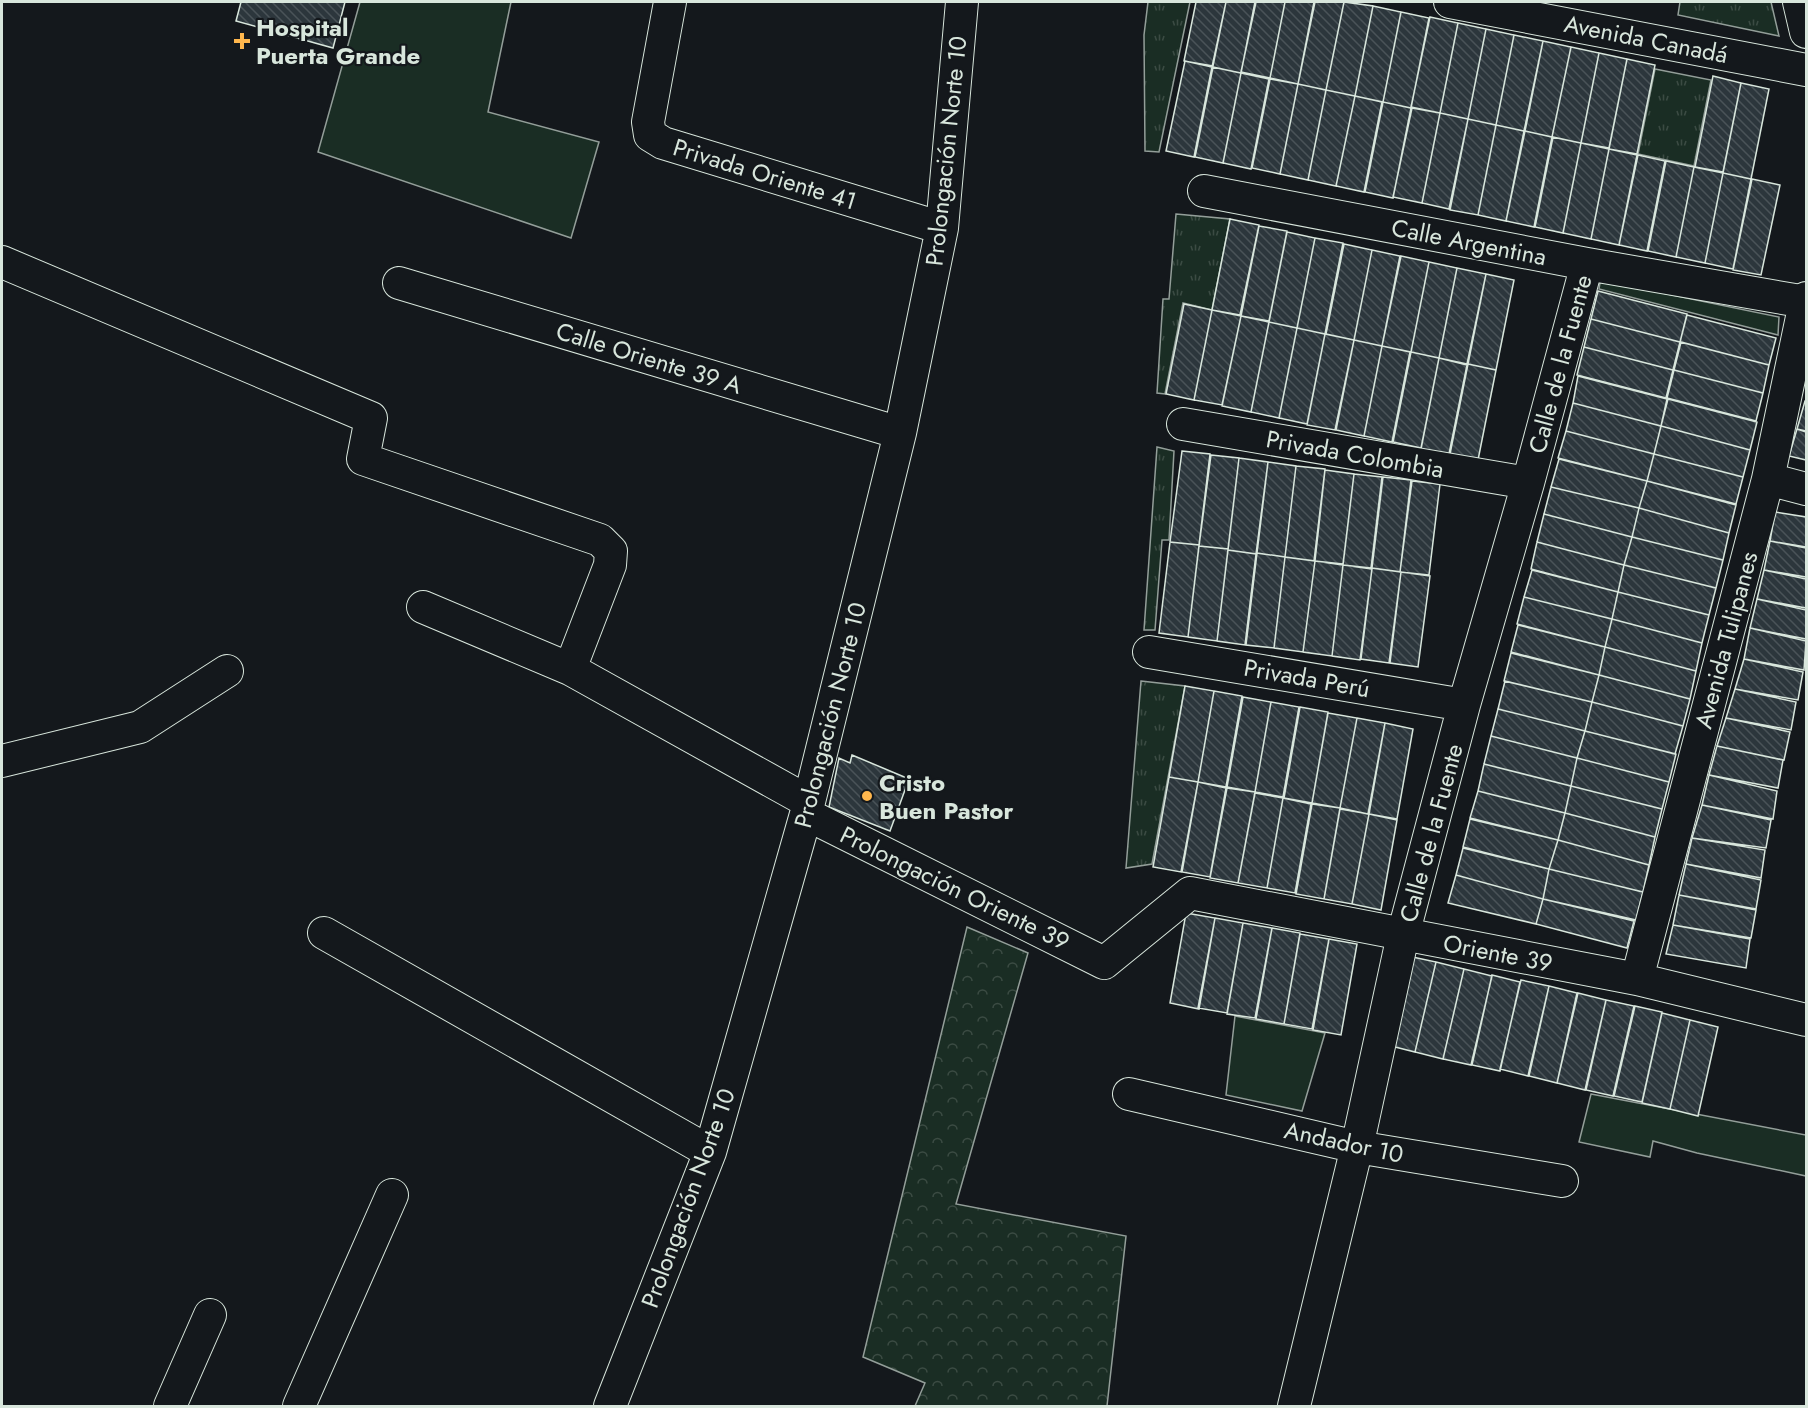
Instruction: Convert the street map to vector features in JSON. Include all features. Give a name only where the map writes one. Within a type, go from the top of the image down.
[{"type":"street","name":"Privada Oriente 41","points":[[670,2],[648,122],[650,135],[663,143],[942,228]]},
{"type":"street","name":"Prolongación Norte 10","points":[[610,1407],[710,1152],[807,808],[900,433],[942,228],[962,2]]},
{"type":"street","name":"Avenida Canadá","points":[[1450,2],[1806,70]]},
{"type":"street","points":[[1799,2],[1806,32]]},
{"type":"street","name":"Calle Argentina","points":[[1204,191],[1587,264],[1806,300]]},
{"type":"street","points":[[2,262],[371,418],[363,459],[600,540],[611,551],[610,565],[570,669]]},
{"type":"street","name":"Calle de la Fuente","points":[[1294,1407],[1357,1147],[1403,935],[1464,705],[1528,483],[1587,264]]},
{"type":"street","name":"Calle Oriente 39 A","points":[[399,283],[900,433]]},
{"type":"street","name":"Avenida Tulipanes","points":[[1637,979],[1768,479],[1806,300]]},
{"type":"street","name":"Privada Colombia","points":[[1183,424],[1528,483]]},
{"type":"street","points":[[1768,479],[1806,489]]},
{"type":"street","name":"Prolongación Oriente 39","points":[[423,607],[570,669],[807,808],[1104,963]]},
{"type":"street","name":"Privada Perú","points":[[1149,652],[1464,705]]},
{"type":"street","points":[[2,761],[140,727],[227,671]]},
{"type":"street","name":"Oriente 39","points":[[1104,963],[1190,893],[1637,979],[1806,1020]]},
{"type":"street","points":[[324,933],[710,1152]]},
{"type":"street","name":"Andador 10","points":[[1129,1094],[1357,1147],[1562,1180]]},
{"type":"street","points":[[299,1407],[392,1195]]},
{"type":"street","points":[[170,1407],[210,1315]]},
{"type":"green space","points":[[360,2],[511,2],[488,112],[599,142],[571,238],[318,152]]},
{"type":"green space","points":[[1148,2],[1190,2],[1159,152],[1145,151],[1144,35]]},
{"type":"green space","points":[[1680,2],[1771,2],[1779,36],[1678,15]]},
{"type":"green space","points":[[1655,69],[1711,80],[1694,166],[1638,154]]},
{"type":"green space","points":[[1176,214],[1230,219],[1212,310],[1183,303],[1165,394],[1157,393],[1163,299],[1169,299]]},
{"type":"green space","points":[[1604,281],[1779,317],[1778,335],[1599,289],[1600,283]]},
{"type":"green space","points":[[1157,447],[1174,451],[1169,540],[1162,540],[1155,630],[1144,630]]},
{"type":"green space","points":[[1141,681],[1185,686],[1152,864],[1126,868]]},
{"type":"green space","points":[[967,927],[1028,953],[956,1204],[1126,1236],[1107,1406],[915,1406],[925,1383],[863,1357]]},
{"type":"green space","points":[[1235,1016],[1325,1033],[1302,1111],[1226,1095]]},
{"type":"green space","points":[[1591,1094],[1806,1135],[1806,1176],[1697,1153],[1653,1141],[1650,1157],[1579,1142]]},
{"type":"building","points":[[241,2],[345,2],[333,48],[236,21]]},
{"type":"building","points":[[1196,2],[1226,2],[1213,66],[1184,61]]},
{"type":"building","points":[[1226,2],[1255,2],[1241,73],[1212,67]]},
{"type":"building","points":[[1256,2],[1285,2],[1270,78],[1241,72]]},
{"type":"building","points":[[1285,2],[1314,2],[1298,84],[1270,78]]},
{"type":"building","points":[[1315,2],[1344,2],[1326,90],[1298,84]]},
{"type":"building","points":[[1344,2],[1373,6],[1355,96],[1326,90]]},
{"type":"building","points":[[1373,6],[1401,12],[1383,102],[1355,96]]},
{"type":"building","points":[[1401,12],[1429,18],[1411,108],[1383,102]]},
{"type":"building","points":[[1430,17],[1458,23],[1440,113],[1411,107]]},
{"type":"building","points":[[1458,23],[1486,29],[1468,119],[1440,113]]},
{"type":"building","points":[[1486,29],[1514,35],[1496,125],[1468,119]]},
{"type":"building","points":[[1514,35],[1543,41],[1524,131],[1496,125]]},
{"type":"building","points":[[1543,41],[1571,47],[1552,137],[1525,131]]},
{"type":"building","points":[[1571,47],[1599,53],[1581,143],[1552,137]]},
{"type":"building","points":[[1599,53],[1627,59],[1609,148],[1581,143]]},
{"type":"building","points":[[1627,59],[1655,65],[1637,154],[1609,149]]},
{"type":"building","points":[[1185,61],[1212,67],[1194,157],[1166,151]]},
{"type":"building","points":[[1213,67],[1241,73],[1223,163],[1195,157]]},
{"type":"building","points":[[1241,73],[1269,79],[1251,169],[1223,163]]},
{"type":"building","points":[[1713,76],[1741,83],[1723,172],[1695,167]]},
{"type":"building","points":[[1270,79],[1298,84],[1280,174],[1252,168]]},
{"type":"building","points":[[1741,83],[1769,89],[1751,179],[1723,173]]},
{"type":"building","points":[[1298,84],[1326,90],[1308,180],[1280,174]]},
{"type":"building","points":[[1326,90],[1355,96],[1336,186],[1308,180]]},
{"type":"building","points":[[1355,96],[1382,102],[1364,192],[1336,186]]},
{"type":"building","points":[[1383,102],[1411,108],[1393,198],[1365,192]]},
{"type":"building","points":[[1412,108],[1440,113],[1422,203],[1393,197]]},
{"type":"building","points":[[1440,113],[1468,119],[1449,209],[1422,203]]},
{"type":"building","points":[[1468,119],[1496,125],[1478,215],[1450,210]]},
{"type":"building","points":[[1496,125],[1524,131],[1506,221],[1478,215]]},
{"type":"building","points":[[1525,131],[1552,137],[1534,227],[1506,221]]},
{"type":"building","points":[[1553,137],[1581,143],[1563,233],[1535,227]]},
{"type":"building","points":[[1581,143],[1609,149],[1591,239],[1563,233]]},
{"type":"building","points":[[1609,149],[1637,155],[1619,245],[1591,239]]},
{"type":"building","points":[[1638,155],[1665,161],[1647,251],[1619,245]]},
{"type":"building","points":[[1666,161],[1694,167],[1676,257],[1648,251]]},
{"type":"building","points":[[1694,167],[1723,173],[1705,263],[1676,257]]},
{"type":"building","points":[[1723,173],[1751,179],[1733,269],[1705,263]]},
{"type":"building","points":[[1752,179],[1780,185],[1761,275],[1733,270]]},
{"type":"building","points":[[1230,219],[1259,225],[1240,315],[1212,310]]},
{"type":"building","points":[[1259,226],[1287,231],[1269,321],[1241,316]]},
{"type":"building","points":[[1287,232],[1315,238],[1297,328],[1269,322]]},
{"type":"building","points":[[1315,238],[1343,243],[1325,334],[1297,328]]},
{"type":"building","points":[[1344,244],[1372,250],[1354,340],[1326,334]]},
{"type":"building","points":[[1372,250],[1400,256],[1382,346],[1354,340]]},
{"type":"building","points":[[1401,256],[1429,262],[1411,352],[1382,346]]},
{"type":"building","points":[[1429,262],[1457,268],[1439,358],[1411,352]]},
{"type":"building","points":[[1457,268],[1486,274],[1467,364],[1439,358]]},
{"type":"building","points":[[1486,274],[1514,280],[1496,370],[1468,364]]},
{"type":"building","points":[[1598,291],[1687,314],[1680,342],[1591,319]]},
{"type":"building","points":[[1184,304],[1212,310],[1194,400],[1166,394]]},
{"type":"building","points":[[1212,310],[1241,316],[1222,405],[1194,400]]},
{"type":"building","points":[[1687,315],[1776,338],[1769,365],[1680,342]]},
{"type":"building","points":[[1241,316],[1269,322],[1251,412],[1222,406]]},
{"type":"building","points":[[1591,319],[1680,342],[1673,370],[1584,347]]},
{"type":"building","points":[[1269,322],[1297,328],[1279,418],[1251,412]]},
{"type":"building","points":[[1297,328],[1325,334],[1307,424],[1279,418]]},
{"type":"building","points":[[1325,334],[1354,340],[1335,430],[1307,425]]},
{"type":"building","points":[[1354,340],[1382,346],[1364,436],[1336,430]]},
{"type":"building","points":[[1681,342],[1769,365],[1763,393],[1674,370]]},
{"type":"building","points":[[1382,346],[1410,352],[1392,442],[1364,436]]},
{"type":"building","points":[[1584,347],[1673,370],[1666,398],[1577,375]]},
{"type":"building","points":[[1411,352],[1439,358],[1421,448],[1393,442]]},
{"type":"building","points":[[1439,358],[1467,365],[1449,454],[1421,449]]},
{"type":"building","points":[[1468,364],[1496,370],[1478,460],[1450,454]]},
{"type":"building","points":[[1674,370],[1763,393],[1756,421],[1667,398]]},
{"type":"building","points":[[1578,376],[1667,399],[1661,426],[1573,403]]},
{"type":"building","points":[[1668,399],[1757,422],[1750,450],[1661,426]]},
{"type":"building","points":[[1806,401],[1806,431],[1797,429]]},
{"type":"building","points":[[1573,403],[1661,426],[1654,454],[1566,431]]},
{"type":"building","points":[[1661,426],[1750,450],[1743,477],[1654,454]]},
{"type":"building","points":[[1797,429],[1806,432],[1806,460],[1789,456]]},
{"type":"building","points":[[1566,431],[1654,454],[1647,481],[1558,458]]},
{"type":"building","points":[[1182,451],[1210,454],[1199,545],[1170,542]]},
{"type":"building","points":[[1654,454],[1743,477],[1736,504],[1647,481]]},
{"type":"building","points":[[1211,455],[1239,458],[1228,549],[1199,546]]},
{"type":"building","points":[[1239,458],[1268,462],[1256,554],[1228,550]]},
{"type":"building","points":[[1559,459],[1647,481],[1639,508],[1551,487]]},
{"type":"building","points":[[1268,462],[1296,466],[1285,557],[1257,553]]},
{"type":"building","points":[[1296,466],[1325,469],[1314,561],[1285,557]]},
{"type":"building","points":[[1325,470],[1354,474],[1343,564],[1315,561]]},
{"type":"building","points":[[1354,474],[1382,477],[1371,568],[1343,565]]},
{"type":"building","points":[[1383,477],[1411,480],[1400,572],[1372,568]]},
{"type":"building","points":[[1412,481],[1440,484],[1429,575],[1400,572]]},
{"type":"building","points":[[1647,481],[1736,505],[1729,533],[1639,508]]},
{"type":"building","points":[[1551,487],[1639,508],[1632,537],[1544,514]]},
{"type":"building","points":[[1639,508],[1729,533],[1723,560],[1632,537]]},
{"type":"building","points":[[1775,512],[1806,517],[1806,547],[1770,541]]},
{"type":"building","points":[[1544,514],[1632,537],[1624,565],[1537,542]]},
{"type":"building","points":[[1632,537],[1723,560],[1716,588],[1624,565]]},
{"type":"building","points":[[1770,541],[1806,548],[1806,577],[1764,570]]},
{"type":"building","points":[[1170,542],[1199,545],[1188,637],[1159,633]]},
{"type":"building","points":[[1537,542],[1624,565],[1618,592],[1531,569]]},
{"type":"building","points":[[1199,546],[1228,549],[1217,641],[1188,637]]},
{"type":"building","points":[[1228,550],[1256,554],[1245,645],[1217,641]]},
{"type":"building","points":[[1257,553],[1285,557],[1274,648],[1246,645]]},
{"type":"building","points":[[1285,557],[1315,561],[1303,652],[1274,648]]},
{"type":"building","points":[[1315,561],[1343,565],[1332,656],[1303,652]]},
{"type":"building","points":[[1343,565],[1372,569],[1360,660],[1332,656]]},
{"type":"building","points":[[1624,565],[1716,588],[1709,615],[1618,592]]},
{"type":"building","points":[[1372,568],[1401,572],[1389,663],[1361,659]]},
{"type":"building","points":[[1532,570],[1618,592],[1612,619],[1524,597]]},
{"type":"building","points":[[1764,570],[1806,579],[1806,608],[1757,599]]},
{"type":"building","points":[[1401,572],[1430,576],[1418,667],[1390,663]]},
{"type":"building","points":[[1618,592],[1709,615],[1702,643],[1612,619]]},
{"type":"building","points":[[1524,597],[1612,619],[1605,647],[1517,624]]},
{"type":"building","points":[[1757,599],[1806,610],[1806,639],[1750,628]]},
{"type":"building","points":[[1612,619],[1702,643],[1696,671],[1605,647]]},
{"type":"building","points":[[1518,625],[1605,647],[1599,675],[1511,652]]},
{"type":"building","points":[[1750,628],[1806,641],[1804,670],[1744,659]]},
{"type":"building","points":[[1605,647],[1696,671],[1690,699],[1599,675]]},
{"type":"building","points":[[1511,653],[1599,675],[1592,702],[1504,681]]},
{"type":"building","points":[[1744,659],[1803,672],[1798,700],[1735,689]]},
{"type":"building","points":[[1599,675],[1690,699],[1683,726],[1592,702]]},
{"type":"building","points":[[1505,681],[1592,702],[1585,731],[1498,709]]},
{"type":"building","points":[[1185,686],[1214,691],[1198,782],[1169,777]]},
{"type":"building","points":[[1735,689],[1796,702],[1791,730],[1726,718]]},
{"type":"building","points":[[1214,691],[1242,696],[1226,787],[1198,782]]},
{"type":"building","points":[[1243,697],[1271,702],[1255,792],[1227,787]]},
{"type":"building","points":[[1271,702],[1299,707],[1283,797],[1255,792]]},
{"type":"building","points":[[1592,702],[1683,726],[1675,754],[1585,731]]},
{"type":"building","points":[[1300,707],[1328,712],[1312,803],[1284,798]]},
{"type":"building","points":[[1498,709],[1585,731],[1577,758],[1491,736]]},
{"type":"building","points":[[1328,713],[1357,718],[1340,808],[1312,803]]},
{"type":"building","points":[[1357,718],[1385,723],[1368,814],[1340,808]]},
{"type":"building","points":[[1726,718],[1790,732],[1784,760],[1717,746]]},
{"type":"building","points":[[1385,723],[1413,729],[1397,819],[1369,814]]},
{"type":"building","points":[[1585,731],[1676,754],[1669,782],[1577,758]]},
{"type":"building","points":[[1491,736],[1577,758],[1571,786],[1484,764]]},
{"type":"building","points":[[1717,746],[1783,760],[1778,788],[1709,775]]},
{"type":"building","name":"Cristo Buen Pastor","points":[[852,755],[909,779],[890,831],[829,807],[839,758],[850,763]]},
{"type":"building","points":[[1577,758],[1669,782],[1662,809],[1571,786]]},
{"type":"building","points":[[1484,764],[1571,786],[1565,813],[1478,791]]},
{"type":"building","points":[[1709,775],[1777,791],[1773,819],[1702,805]]},
{"type":"building","points":[[1169,777],[1198,782],[1181,872],[1153,867]]},
{"type":"building","points":[[1198,782],[1226,788],[1210,877],[1182,872]]},
{"type":"building","points":[[1571,786],[1662,809],[1655,837],[1565,813]]},
{"type":"building","points":[[1227,788],[1255,792],[1238,883],[1210,878]]},
{"type":"building","points":[[1478,791],[1565,813],[1558,840],[1470,818]]},
{"type":"building","points":[[1255,793],[1283,798],[1267,888],[1238,883]]},
{"type":"building","points":[[1283,798],[1311,804],[1295,893],[1267,888]]},
{"type":"building","points":[[1312,804],[1340,808],[1324,899],[1296,894]]},
{"type":"building","points":[[1702,805],[1771,820],[1766,848],[1692,838]]},
{"type":"building","points":[[1340,809],[1369,814],[1352,904],[1324,899]]},
{"type":"building","points":[[1565,813],[1655,837],[1649,865],[1558,840]]},
{"type":"building","points":[[1369,814],[1397,820],[1381,910],[1352,904]]},
{"type":"building","points":[[1470,819],[1558,840],[1549,869],[1463,847]]},
{"type":"building","points":[[1692,838],[1765,850],[1761,878],[1686,864]]},
{"type":"building","points":[[1558,840],[1649,865],[1643,892],[1549,869]]},
{"type":"building","points":[[1463,848],[1549,869],[1543,899],[1456,875]]},
{"type":"building","points":[[1686,864],[1761,880],[1756,909],[1679,895]]},
{"type":"building","points":[[1549,869],[1643,892],[1636,920],[1543,899]]},
{"type":"building","points":[[1456,875],[1543,899],[1536,924],[1448,903]]},
{"type":"building","points":[[1679,895],[1756,910],[1751,938],[1673,925]]},
{"type":"building","points":[[1543,899],[1634,921],[1627,948],[1536,924]]},
{"type":"building","points":[[1186,913],[1215,918],[1199,1009],[1170,1003]]},
{"type":"building","points":[[1215,918],[1243,923],[1227,1013],[1198,1008]]},
{"type":"building","points":[[1243,923],[1272,928],[1255,1018],[1227,1014]]},
{"type":"building","points":[[1673,925],[1750,939],[1746,968],[1666,954]]},
{"type":"building","points":[[1272,928],[1300,933],[1284,1024],[1256,1019]]},
{"type":"building","points":[[1300,934],[1329,939],[1312,1029],[1284,1024]]},
{"type":"building","points":[[1329,939],[1357,944],[1341,1035],[1313,1030]]},
{"type":"building","points":[[1408,956],[1436,962],[1415,1052],[1387,1045]]},
{"type":"building","points":[[1436,962],[1464,969],[1443,1059],[1415,1052]]},
{"type":"building","points":[[1464,969],[1492,976],[1471,1065],[1443,1059]]},
{"type":"building","points":[[1492,975],[1520,982],[1500,1071],[1472,1065]]},
{"type":"building","points":[[1521,980],[1549,986],[1528,1076],[1500,1069]]},
{"type":"building","points":[[1549,986],[1577,993],[1557,1083],[1529,1076]]},
{"type":"building","points":[[1578,993],[1606,1000],[1585,1090],[1557,1083]]},
{"type":"building","points":[[1606,1000],[1634,1006],[1613,1096],[1586,1090]]},
{"type":"building","points":[[1635,1006],[1662,1012],[1642,1102],[1614,1096]]},
{"type":"building","points":[[1662,1013],[1690,1020],[1670,1109],[1642,1103]]},
{"type":"building","points":[[1690,1020],[1718,1027],[1698,1116],[1670,1109]]},
{"type":"place","name":"Hospital Puerta Grande","points":[[242,41]]},
{"type":"place","name":"Cristo Buen Pastor","points":[[867,796]]}]
